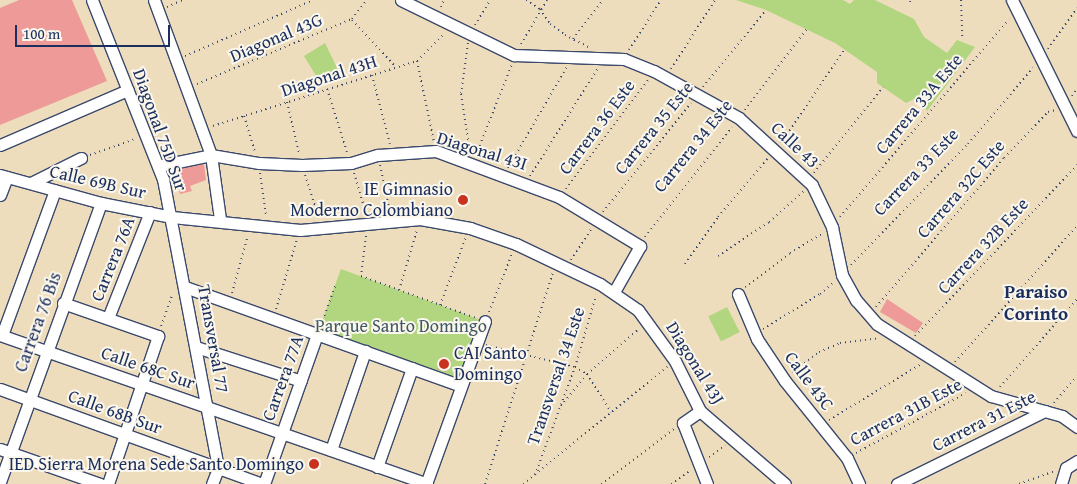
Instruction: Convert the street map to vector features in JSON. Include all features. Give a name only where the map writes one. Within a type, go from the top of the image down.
[{"type":"street","name":"Diagonal 75D Sur","points":[[92,0],[158,166],[172,216]]},
{"type":"street","name":"Calle 43","points":[[401,0],[514,55],[572,58],[600,54],[624,59],[654,71],[698,93],[739,118],[810,183],[831,227],[842,275],[870,315],[887,332],[907,342],[991,396],[1062,416],[1077,427]]},
{"type":"street","points":[[1012,0],[1077,131]]},
{"type":"street","points":[[156,6],[211,155],[220,219]]},
{"type":"street","points":[[0,145],[128,90]]},
{"type":"street","name":"Diagonal 43I","points":[[211,155],[259,164],[302,165],[351,163],[378,156],[436,151],[472,164],[502,178],[526,182],[559,197],[640,246]]},
{"type":"street","points":[[158,166],[211,155]]},
{"type":"street","points":[[31,183],[81,158]]},
{"type":"street","points":[[0,195],[3,176]]},
{"type":"street","name":"Calle 69B Sur","points":[[3,176],[101,203],[172,216],[252,222],[300,230],[351,227],[368,223]]},
{"type":"street","points":[[1,335],[55,190]]},
{"type":"street","name":"Carrera 76 Bis","points":[[0,482],[5,451],[29,399],[101,203]]},
{"type":"street","name":"Carrera 76A","points":[[108,318],[150,212]]},
{"type":"street","name":"Transversal 77","points":[[172,216],[180,286],[196,347],[218,468]]},
{"type":"street","name":"Diagonal 43J","points":[[368,223],[420,219],[470,228],[516,244],[614,292],[649,321],[675,361],[700,411],[785,484]]},
{"type":"street","points":[[614,292],[640,246]]},
{"type":"street","points":[[180,286],[461,386]]},
{"type":"street","name":"Calle 43C","points":[[738,294],[754,333],[785,381],[847,458],[859,484]]},
{"type":"street","points":[[63,303],[158,336],[108,484]]},
{"type":"street","points":[[426,484],[485,321]]},
{"type":"street","name":"Carrera 77A","points":[[264,484],[317,334]]},
{"type":"street","name":"Calle 68C Sur","points":[[1,335],[426,484]]},
{"type":"street","points":[[196,347],[301,381]]},
{"type":"street","points":[[331,450],[365,352]]},
{"type":"street","points":[[378,466],[412,368]]},
{"type":"street","name":"Calle 68B Sur","points":[[0,389],[218,468]]},
{"type":"street","points":[[700,411],[683,423],[707,484]]},
{"type":"street","name":"Carrera 31 Este","points":[[897,484],[1045,411]]},
{"type":"street","points":[[5,451],[100,484]]},
{"type":"street","points":[[1061,484],[1066,468],[1077,461]]},
{"type":"street","points":[[212,484],[218,468],[264,484]]},
{"type":"path","points":[[156,6],[183,0]]},
{"type":"path","points":[[176,60],[313,0]]},
{"type":"path","points":[[367,0],[352,20],[396,67]]},
{"type":"path","points":[[472,164],[461,94],[470,34],[490,0]]},
{"type":"path","points":[[526,0],[540,9],[550,24],[600,54],[526,182]]},
{"type":"path","points":[[472,164],[514,55],[547,0]]},
{"type":"path","points":[[574,39],[603,0]]},
{"type":"path","points":[[624,59],[662,0]]},
{"type":"path","points":[[666,77],[715,0]]},
{"type":"path","points":[[960,0],[962,37]]},
{"type":"path","name":"Carrera 33 Este","points":[[754,333],[820,294],[842,275],[968,144],[1042,59],[1077,8]]},
{"type":"path","name":"Carrera 35 Este","points":[[485,484],[527,354],[561,265],[766,10]]},
{"type":"path","name":"Carrera 33A Este","points":[[738,294],[790,253],[831,227],[1003,23],[1018,11]]},
{"type":"path","name":"Diagonal 43G","points":[[186,89],[352,20]]},
{"type":"path","name":"Diagonal 43H","points":[[201,130],[417,61],[453,26]]},
{"type":"path","name":"Carrera 34 Este","points":[[640,246],[660,215],[739,118],[807,29]]},
{"type":"path","points":[[502,178],[572,58]]},
{"type":"path","points":[[417,61],[436,151]]},
{"type":"path","name":"Carrera 36 Este","points":[[559,197],[654,71]]},
{"type":"path","points":[[372,75],[393,154]]},
{"type":"path","points":[[718,256],[769,222],[810,183],[883,87]]},
{"type":"path","points":[[1065,107],[1077,89]]},
{"type":"path","name":"Carrera 32C Este","points":[[870,315],[1004,158],[1048,112],[1065,107]]},
{"type":"path","points":[[81,158],[145,135]]},
{"type":"path","points":[[378,156],[392,220]]},
{"type":"path","name":"Carrera 32B Este","points":[[907,342],[928,326],[984,261],[1077,166]]},
{"type":"path","points":[[399,290],[411,256],[420,219]]},
{"type":"path","points":[[229,303],[252,222]]},
{"type":"path","points":[[368,223],[361,276],[485,321],[516,244]]},
{"type":"path","points":[[949,369],[1077,226]]},
{"type":"path","points":[[440,305],[470,228]]},
{"type":"path","points":[[273,318],[300,230]]},
{"type":"path","name":"Carrera 77A","points":[[317,334],[336,284]]},
{"type":"path","name":"Transversal 34 Este","points":[[536,475],[576,367],[600,284]]},
{"type":"path","points":[[158,336],[180,286]]},
{"type":"path","name":"Carrera 31B Este","points":[[991,396],[1077,299]]},
{"type":"path","points":[[559,409],[587,374],[649,321]]},
{"type":"path","points":[[792,372],[819,352],[840,343],[885,337]]},
{"type":"path","points":[[476,343],[576,367],[587,374],[611,412]]},
{"type":"path","points":[[821,426],[931,358]]},
{"type":"path","points":[[524,484],[675,361]]},
{"type":"path","name":"Carrera 31 Este","points":[[1045,411],[1077,376]]},
{"type":"path","name":"Carrera 31B Este","points":[[847,458],[977,388]]},
{"type":"path","points":[[601,484],[656,440],[683,423]]},
{"type":"path","points":[[1020,484],[1066,468]]},
{"type":"green space","points":[[736,0],[843,0],[850,4],[854,0],[875,0],[914,19],[924,37],[947,53],[957,40],[975,47],[927,111],[920,96],[906,103],[877,83],[877,72],[835,43],[766,10]]},
{"type":"green space","points":[[325,43],[339,72],[321,84],[304,56]]},
{"type":"green space","name":"Parque Santo Domingo","points":[[341,269],[483,321],[460,383],[318,331]]},
{"type":"green space","points":[[727,307],[740,332],[721,341],[708,317]]},
{"type":"building","points":[[19,0],[72,0],[107,81],[0,125],[0,8]]},
{"type":"building","points":[[204,164],[206,180],[190,186],[192,191],[180,194],[175,170]]},
{"type":"building","points":[[887,299],[923,323],[916,333],[880,312]]},
{"type":"building","name":"CAI Santo Domingo","points":[[441,356],[451,360],[446,372],[437,369]]},
{"type":"place","name":"IE Gimnasio Moderno Colombiano","points":[[463,200]]},
{"type":"place","name":"CAI Santo Domingo","points":[[444,364]]},
{"type":"place","name":"IED Sierra Morena Sede Santo Domingo","points":[[314,464]]},
{"type":"district","name":"Paraiso Corinto","points":[[1036,303]]}]
